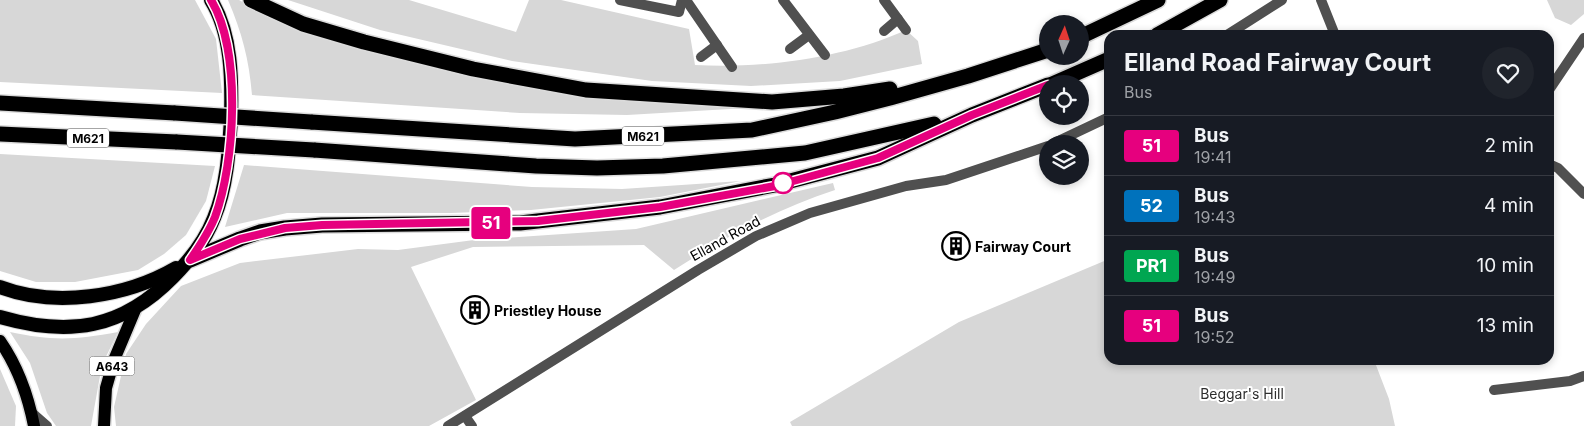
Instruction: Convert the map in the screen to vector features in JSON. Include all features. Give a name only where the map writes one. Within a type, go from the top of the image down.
[{"type":"highway","points":[[0,317],[26,324],[74,327],[97,323],[135,310],[165,286],[190,260],[214,218],[229,154],[230,66],[224,34],[211,0]]},
{"type":"highway","points":[[250,0],[303,24],[364,42],[473,69],[586,90],[772,102],[844,96],[968,76]]},
{"type":"highway","points":[[1089,33],[1158,0]]},
{"type":"highway","points":[[1166,30],[1220,0]]},
{"type":"highway","name":"M621","points":[[0,103],[575,139],[752,130],[834,112],[968,76],[1039,53]]},
{"type":"highway","points":[[1073,75],[1104,61]]},
{"type":"highway","name":"M621","points":[[0,134],[314,150],[536,166],[597,168],[663,166],[806,154],[885,137],[972,115],[1039,89]]},
{"type":"highway","points":[[0,286],[19,294],[64,298],[121,290],[165,275],[190,260],[240,239],[285,228],[322,225],[520,223],[591,217],[670,205],[775,186],[878,158],[972,115]]},
{"type":"main road","name":"A643","points":[[104,426],[106,388],[111,370],[135,310]]},
{"type":"main road","points":[[0,341],[16,368],[34,426]]},
{"type":"street","points":[[620,0],[679,12],[684,0]]},
{"type":"street","points":[[684,0],[732,67]]},
{"type":"street","points":[[783,0],[825,55]]},
{"type":"street","points":[[884,0],[906,30]]},
{"type":"street","points":[[1235,30],[1282,0]]},
{"type":"street","points":[[1321,0],[1333,30]]},
{"type":"street","points":[[884,31],[898,19]]},
{"type":"street","points":[[790,49],[810,35]]},
{"type":"street","points":[[1554,83],[1584,38]]},
{"type":"street","points":[[702,57],[717,45]]},
{"type":"street","points":[[1071,135],[1104,119]]},
{"type":"street","name":"Elland Road","points":[[448,426],[698,270],[756,236],[810,213],[906,186],[946,180],[1039,149]]},
{"type":"street","points":[[1554,166],[1584,194]]},
{"type":"street","points":[[1494,390],[1570,381],[1584,376]]},
{"type":"street","points":[[31,412],[47,426]]},
{"type":"street","points":[[465,416],[472,426]]},
{"type":"green space","points":[[0,0],[195,0],[216,39],[222,93],[0,82]]},
{"type":"green space","points":[[228,0],[239,0],[275,20],[378,52],[524,85],[628,101],[781,106],[627,115],[520,113],[252,95],[244,46]]},
{"type":"green space","points":[[288,0],[409,0],[516,32],[529,0],[561,0],[689,29],[695,65],[748,65],[803,60],[857,48],[906,30],[918,41],[922,64],[840,81],[751,86],[652,81],[512,61],[380,30]]},
{"type":"green space","points":[[1547,0],[1584,0],[1584,14],[1571,25],[1555,18]]},
{"type":"green space","points":[[0,154],[215,166],[206,201],[186,235],[164,254],[138,270],[75,282],[36,282],[0,271]]},
{"type":"green space","points":[[244,165],[532,187],[622,189],[741,181],[660,197],[531,210],[451,213],[287,213],[225,227]]},
{"type":"green space","points":[[833,183],[835,190],[772,215],[713,246],[674,270],[644,245],[473,247],[411,267],[476,400],[429,426],[116,426],[114,407],[126,354],[146,324],[181,286],[240,263],[358,249],[398,250],[474,240],[636,229]]},
{"type":"green space","name":"Beggar's Hill","points":[[1104,261],[1104,365],[1376,365],[1389,399],[1395,426],[792,426],[790,422],[959,322]]},
{"type":"green space","points":[[10,332],[39,337],[64,338],[89,337],[118,332],[102,365],[91,426],[56,426],[47,413],[30,363]]},
{"type":"green space","points":[[0,369],[16,406],[15,426],[0,426]]},
{"type":"bus line","name":"51","points":[[211,0],[216,8],[224,34],[230,66],[229,154],[223,188],[214,218],[204,239],[190,260],[260,232],[285,228],[322,225],[520,223],[591,217],[660,207],[775,186],[878,158],[972,115],[1039,89]]},
{"type":"place","name":"Fairway Court","points":[[956,246]]},
{"type":"place","name":"Priestley House","points":[[475,310]]}]
